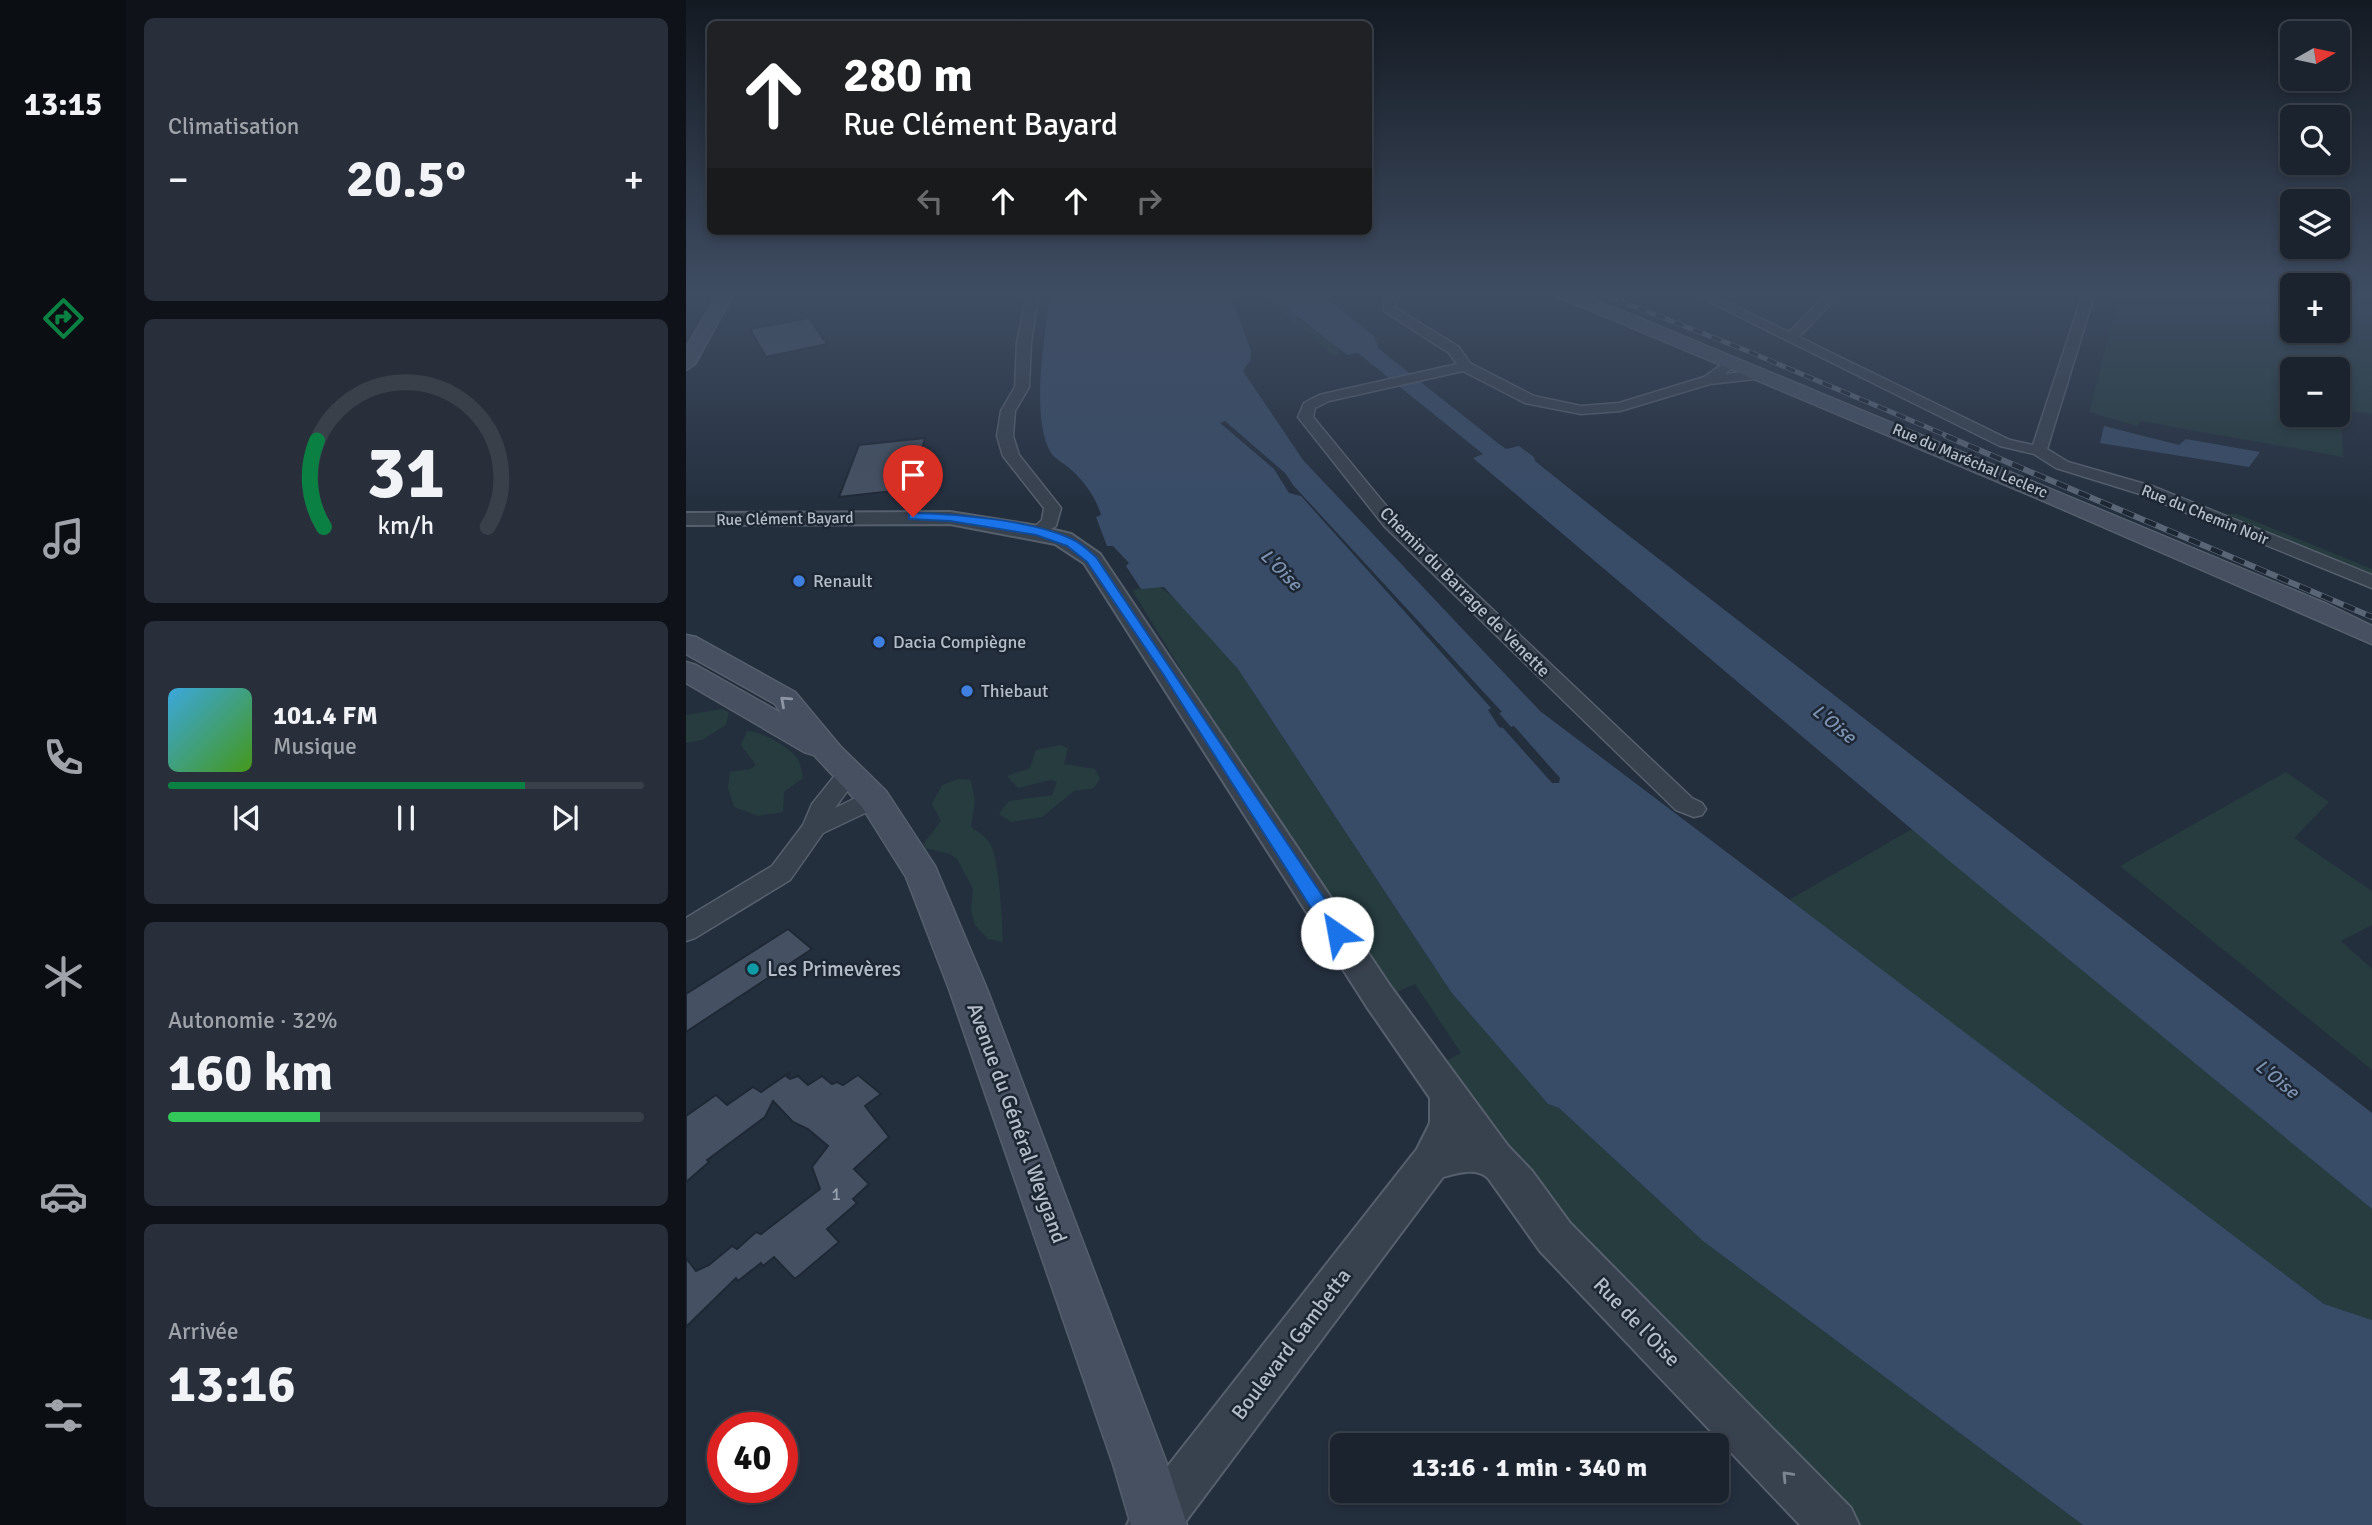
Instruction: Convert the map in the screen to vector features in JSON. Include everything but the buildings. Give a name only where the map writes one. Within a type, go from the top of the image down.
[{"type":"main road","name":"Rue du Maréchal Leclerc","points":[[1706,364],[1723,373],[1764,374],[2269,589],[2372,636]]},
{"type":"main road","name":"Avenue du Général Weygand","points":[[686,643],[785,698],[839,763],[874,799],[923,875],[968,989],[1140,1464],[1156,1523]]},
{"type":"main road","name":"Avenue du Général Weygand","points":[[686,671],[839,763]]},
{"type":"street","points":[[1023,364],[1022,387],[1008,411],[1005,436],[1011,456],[1054,508],[1051,522],[1038,532]]},
{"type":"street","name":"Rue du Chemin Noir","points":[[1843,364],[2005,443],[2039,451],[2062,465],[2146,490],[2372,582]]},
{"type":"street","points":[[2039,451],[2066,364]]},
{"type":"street","points":[[1465,366],[1530,401],[1581,410],[1620,407],[1723,373]]},
{"type":"street","name":"Chemin du Barrage de Venette","points":[[1465,366],[1317,401],[1309,407],[1305,417],[1391,523],[1684,804],[1694,809]]},
{"type":"street","name":"Rue Clément Bayard","points":[[690,521],[950,518],[1038,532],[1071,543],[1091,559],[1164,665],[1379,997],[1449,1094]]},
{"type":"street","points":[[686,931],[781,873],[814,827],[839,763]]},
{"type":"street","points":[[814,827],[874,799]]},
{"type":"street","name":"Rue de l'Oise","points":[[1449,1094],[1494,1158],[1534,1205],[1555,1237],[1834,1525]]},
{"type":"street","name":"Boulevard Gambetta","points":[[1156,1523],[1431,1162],[1450,1124],[1449,1094]]},
{"type":"street","points":[[1431,1162],[1472,1154],[1494,1158]]},
{"type":"green space","points":[[2101,364],[2280,364],[2280,427],[2342,427],[2343,457],[2141,421],[2137,426],[2089,412]]},
{"type":"green space","points":[[2350,364],[2372,364],[2372,414],[2350,411]]},
{"type":"green space","points":[[2226,514],[2237,514],[2372,569],[2372,578],[2222,518]]},
{"type":"green space","points":[[1155,586],[1164,590],[1189,613],[1251,683],[1255,695],[1451,992],[1548,1104],[1559,1108],[1703,1241],[2083,1525],[1855,1525],[1576,1241],[1444,1062],[1461,1053],[1415,984],[1395,993],[1191,686],[1132,590]]},
{"type":"green space","points":[[722,709],[729,712],[726,725],[702,740],[686,743],[686,715]]},
{"type":"green space","points":[[747,731],[776,741],[799,761],[803,778],[784,792],[783,812],[758,816],[734,807],[728,788],[730,772],[750,769],[756,765],[741,745]]},
{"type":"green space","points":[[1060,745],[1068,748],[1064,764],[1095,769],[1100,779],[1094,788],[1074,791],[1042,817],[1011,822],[999,814],[1009,801],[1052,795],[1057,782],[1050,780],[1018,788],[1007,776],[1030,768],[1036,750]]},
{"type":"green space","points":[[2286,772],[2329,802],[2294,838],[2372,891],[2372,925],[2341,941],[2372,969],[2372,1070],[2120,866]]},
{"type":"green space","points":[[958,779],[971,780],[975,802],[971,827],[988,841],[992,848],[1000,888],[1003,942],[988,939],[975,925],[971,910],[973,889],[957,859],[950,854],[925,848],[924,843],[941,821],[932,804],[942,785]]},
{"type":"green space","points":[[1912,829],[2372,1209],[2372,1320],[2324,1304],[1789,900]]},
{"type":"water","name":"L'Oise","points":[[1042,364],[1248,364],[1243,371],[1303,460],[1540,711],[2324,1304],[2372,1320],[2372,1525],[2083,1525],[1703,1241],[1559,1108],[1548,1104],[1451,992],[1238,669],[1164,587],[1141,589],[1126,566],[1129,563],[1113,546],[1107,546],[1096,517],[1101,515],[1092,494],[1073,472],[1052,455],[1045,438],[1041,419]],"holes":[[[1225,421],[1286,474],[1293,485],[1502,712],[1499,713],[1560,778],[1559,783],[1552,783],[1503,728],[1499,727],[1488,710],[1491,708],[1301,496],[1289,493],[1274,469],[1220,423]]]},
{"type":"water","name":"L'Oise","points":[[1372,364],[1398,364],[1506,449],[1519,446],[1534,457],[1535,461],[1610,521],[2372,1113],[2372,1209],[1947,859],[1473,458],[1483,454]]},
{"type":"water","points":[[2104,426],[2179,445],[2186,439],[2260,452],[2249,467],[2100,443]]},
{"type":"railway","points":[[1778,364],[1950,437]]},
{"type":"railway","points":[[1946,436],[2372,617]]},
{"type":"place","name":"Renault","points":[[799,581]]},
{"type":"place","name":"Dacia Compiègne","points":[[879,642]]},
{"type":"place","name":"Thiebaut","points":[[967,691]]},
{"type":"place","name":"Les Primevères","points":[[753,969]]},
{"type":"route","points":[[913,517],[950,518],[1038,532],[1071,543],[1091,559],[1170,674],[1337,933]]}]
